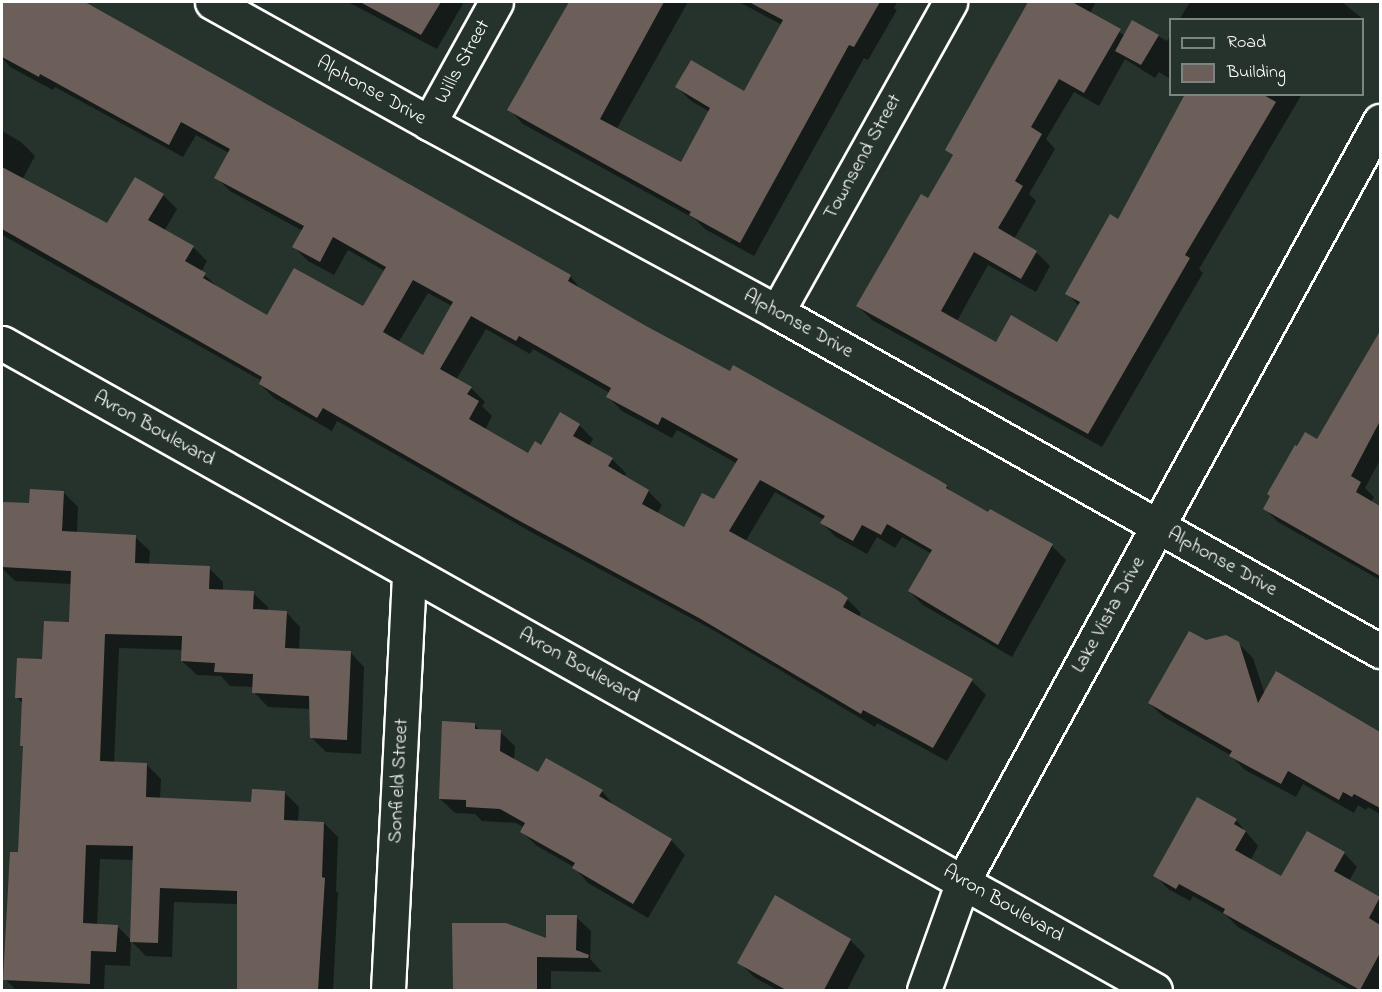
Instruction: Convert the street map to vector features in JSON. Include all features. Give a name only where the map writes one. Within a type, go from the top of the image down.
[{"type":"street","name":"Alphonse Drive","points":[[212,2],[777,312],[1380,651]]},
{"type":"street","name":"Wills Street","points":[[429,123],[496,2]]},
{"type":"street","name":"Townsend Street","points":[[777,312],[950,2]]},
{"type":"street","name":"Lake Vista Drive","points":[[924,990],[963,881],[1380,121]]},
{"type":"street","name":"Avron Boulevard","points":[[2,343],[1155,990]]},
{"type":"street","name":"Sonfield Street","points":[[388,990],[409,572]]},
{"type":"building","points":[[2,2],[85,2],[571,275],[568,281],[646,326],[730,371],[733,365],[937,479],[947,485],[946,488],[988,512],[990,509],[1053,544],[998,645],[908,591],[932,550],[887,524],[881,535],[862,525],[853,541],[820,523],[825,516],[760,480],[729,531],[840,592],[848,598],[843,607],[973,679],[933,748],[863,710],[861,714],[699,618],[516,519],[323,408],[317,418],[259,384],[262,377],[2,229],[2,167],[107,223],[135,177],[164,194],[148,220],[194,246],[185,261],[206,273],[203,278],[267,315],[294,268],[363,306],[386,267],[333,237],[320,262],[292,247],[304,226],[214,178],[230,149],[181,122],[169,145],[40,74],[39,77],[2,57]],"holes":[[[413,280],[453,302],[423,355],[383,332]],[[471,316],[516,341],[519,336],[611,388],[606,397],[658,425],[662,417],[738,459],[714,499],[702,493],[684,527],[642,504],[649,490],[608,466],[613,458],[573,436],[580,424],[560,412],[541,445],[535,441],[528,453],[469,419],[479,401],[467,394],[472,387],[440,369]]]},
{"type":"building","points":[[360,2],[441,2],[421,35]]},
{"type":"building","points":[[569,2],[664,2],[600,119],[681,162],[710,108],[675,87],[691,60],[744,91],[783,20],[749,2],[880,2],[854,47],[849,45],[740,243],[689,215],[691,212],[507,110]]},
{"type":"building","points":[[1028,2],[1072,2],[1121,29],[1084,93],[1059,79],[1031,127],[1042,134],[1015,181],[1023,186],[998,228],[1037,251],[1021,279],[974,252],[941,311],[996,342],[1011,315],[1057,342],[1080,302],[1065,294],[1110,214],[1118,219],[1184,96],[1266,96],[1276,102],[1185,255],[1190,258],[1088,434],[856,306],[921,194],[928,198],[953,155],[945,150]]},
{"type":"building","points":[[1132,20],[1159,35],[1141,65],[1115,51]]},
{"type":"building","points":[[1380,331],[1380,421],[1351,476],[1361,482],[1356,492],[1380,506],[1380,576],[1263,509],[1270,496],[1267,494],[1295,445],[1297,446],[1305,432],[1317,439]]},
{"type":"building","points":[[30,489],[64,491],[62,531],[136,535],[135,563],[210,566],[209,589],[254,591],[253,609],[287,611],[285,648],[351,651],[347,740],[310,738],[309,696],[252,693],[253,674],[214,672],[215,663],[181,661],[182,636],[105,634],[100,761],[147,763],[146,797],[251,802],[252,789],[285,791],[284,820],[324,822],[322,877],[325,878],[318,990],[237,990],[237,891],[160,888],[158,943],[130,942],[133,846],[86,845],[83,923],[118,925],[116,952],[91,951],[90,984],[3,980],[10,852],[18,852],[23,746],[20,746],[22,698],[15,698],[17,658],[42,659],[44,621],[69,622],[71,571],[2,567],[3,502],[29,503]]},
{"type":"building","points":[[1189,631],[1206,640],[1226,635],[1239,642],[1258,703],[1276,671],[1380,732],[1380,808],[1354,794],[1352,797],[1343,792],[1339,800],[1288,771],[1281,784],[1229,756],[1232,751],[1148,703]]},
{"type":"building","points":[[442,721],[475,723],[475,729],[501,730],[500,751],[538,772],[546,758],[603,790],[599,796],[672,839],[633,904],[572,868],[575,863],[520,832],[525,823],[500,809],[466,807],[466,800],[439,799]]},
{"type":"building","points":[[1197,797],[1237,819],[1234,824],[1246,831],[1235,850],[1281,876],[1307,831],[1345,852],[1334,871],[1380,897],[1369,918],[1380,925],[1380,953],[1360,990],[1223,913],[1225,909],[1179,884],[1176,889],[1153,876]]},
{"type":"building","points":[[775,895],[851,939],[824,990],[786,990],[737,963]]},
{"type":"building","points":[[546,915],[577,915],[576,950],[589,955],[588,958],[537,957],[537,990],[453,990],[452,923],[506,923],[546,938]]}]
